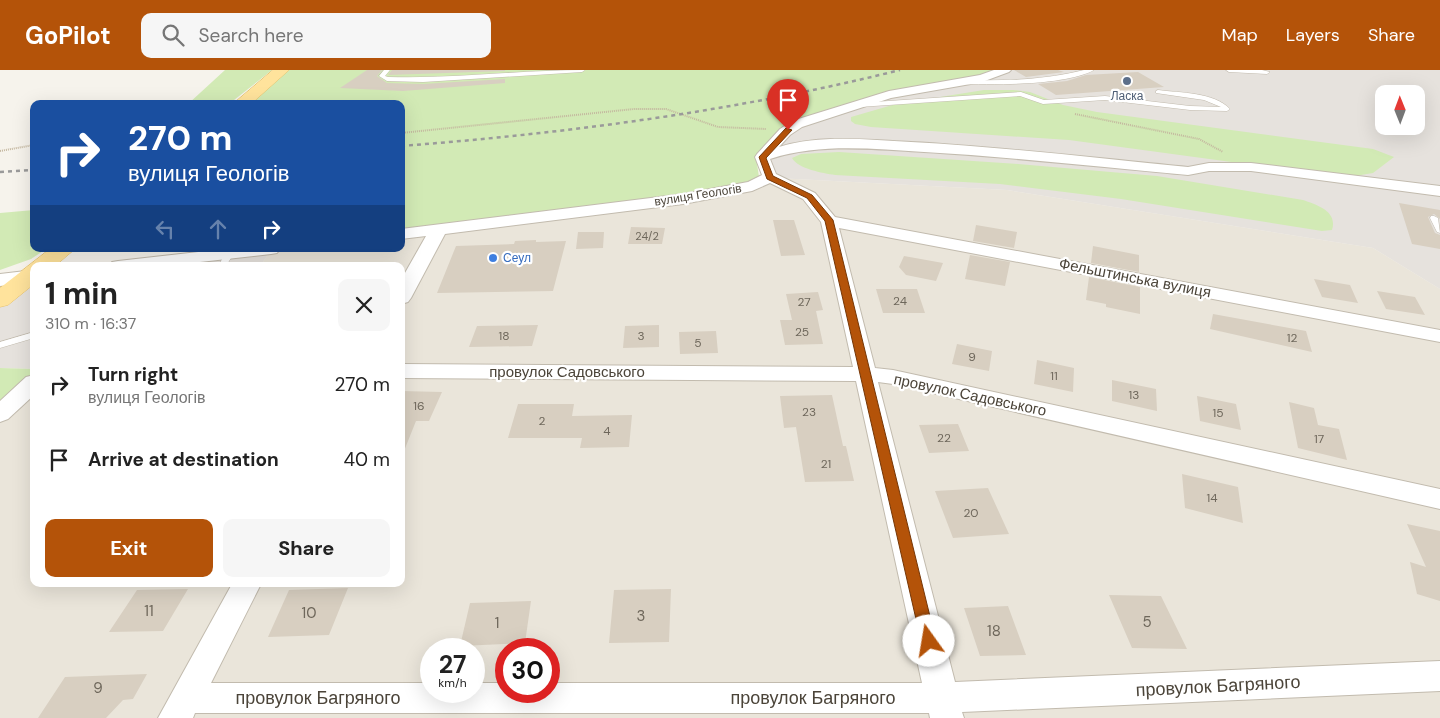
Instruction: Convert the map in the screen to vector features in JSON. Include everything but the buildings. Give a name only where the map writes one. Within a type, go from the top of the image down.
[{"type":"main road","points":[[246,100],[282,70]]},
{"type":"main road","points":[[48,262],[60,252]]},
{"type":"main road","points":[[0,300],[30,276]]},
{"type":"street","name":"вулиця Геологів","points":[[405,234],[683,199],[752,186],[766,167],[788,130],[797,124],[889,96],[960,82],[1005,70]]},
{"type":"street","points":[[944,708],[867,374],[829,220],[810,196],[766,167],[790,148],[846,143],[954,149],[1188,171],[1209,167],[1251,167],[1440,191]]},
{"type":"street","name":"Фельштинська вулиця","points":[[829,220],[1440,336]]},
{"type":"street","points":[[405,291],[438,230]]},
{"type":"street","points":[[190,262],[226,260],[259,252]]},
{"type":"street","points":[[270,262],[278,252]]},
{"type":"street","points":[[0,280],[30,274]]},
{"type":"street","name":"провулок Садовського","points":[[405,371],[867,374],[892,377],[1440,499]]},
{"type":"street","points":[[0,414],[30,386]]},
{"type":"street","points":[[181,708],[246,587]]},
{"type":"street","name":"провулок Багряного","points":[[181,708],[944,708],[1440,676]]},
{"type":"lane","points":[[387,70],[382,76],[386,79],[395,80],[582,70]]},
{"type":"lane","points":[[448,78],[454,70]]},
{"type":"lane","points":[[484,76],[488,70]]},
{"type":"lane","points":[[960,82],[999,83],[1060,78],[1091,70]]},
{"type":"lane","points":[[1229,70],[1267,72]]},
{"type":"lane","points":[[857,105],[1021,94],[1043,102],[1105,98],[1190,108],[1227,109],[1214,101],[1158,92]]},
{"type":"lane","points":[[1434,218],[1440,230]]},
{"type":"lane","points":[[0,345],[30,336]]},
{"type":"path","points":[[405,133],[634,109],[666,110],[718,127],[788,130]]},
{"type":"path","points":[[1068,113],[1200,140],[1251,167]]},
{"type":"path","points":[[0,151],[30,146]]},
{"type":"shaded area","points":[[1011,70],[1440,70],[1440,289],[1373,248],[1007,190],[776,178],[767,158],[778,143],[800,125],[892,97]]},
{"type":"shaded area","points":[[776,178],[1007,190],[1373,248],[1440,289],[1440,718],[0,718],[0,408],[30,380],[30,587],[405,587],[405,262],[263,262],[270,252],[405,252],[405,236]]},
{"type":"shaded area","points":[[270,252],[263,262],[180,262]]},
{"type":"shaded area","points":[[30,282],[30,369],[0,368],[0,307]]},
{"type":"green space","points":[[225,70],[272,70],[234,100],[192,100]]},
{"type":"green space","points":[[287,70],[999,70],[978,77],[886,94],[792,123],[769,141],[756,157],[759,177],[750,183],[729,189],[405,230],[405,100],[253,100]]},
{"type":"green space","points":[[984,90],[1030,92],[1063,105],[1097,112],[1373,149],[1394,157],[1373,173],[1355,176],[1321,174],[1069,140],[871,127],[855,124],[851,121],[851,117],[896,104]]},
{"type":"green space","points":[[839,152],[1018,164],[1157,176],[1303,200],[1329,213],[1333,223],[1332,230],[1322,231],[1121,199],[1000,184],[835,175],[805,168],[792,158],[801,154]]},
{"type":"green space","points":[[30,210],[30,252],[42,252],[31,259],[0,270],[0,213]]},
{"type":"green space","points":[[0,368],[30,369],[30,380],[0,408]]},
{"type":"railway","points":[[405,146],[590,127],[715,109],[838,85],[900,70]]},
{"type":"railway","points":[[0,172],[30,170]]},
{"type":"place","name":"Ласка","points":[[1127,81]]},
{"type":"place","name":"Сеул","points":[[493,258]]},
{"type":"route","points":[[788,130],[762,157],[770,177],[810,196],[829,220],[929,641]]}]
